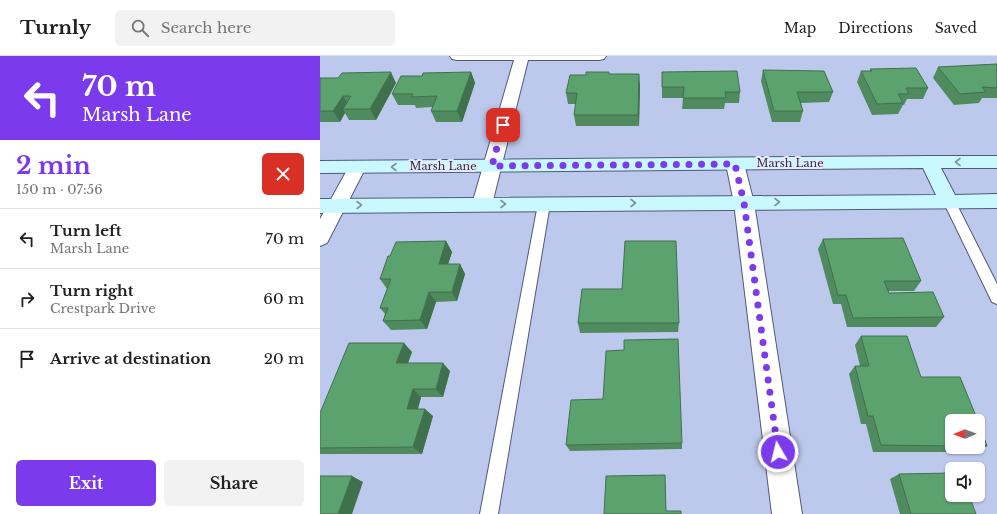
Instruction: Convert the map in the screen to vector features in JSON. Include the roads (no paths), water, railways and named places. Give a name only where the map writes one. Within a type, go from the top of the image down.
[{"type":"main road","points":[[929,162],[950,201]]},
{"type":"main road","name":"Marsh Lane","points":[[320,167],[997,162]]},
{"type":"main road","points":[[329,206],[997,201]]},
{"type":"street","points":[[457,56],[599,56]]},
{"type":"street","points":[[482,204],[522,56]]},
{"type":"street","points":[[735,164],[744,203],[787,514]]},
{"type":"street","points":[[320,238],[329,206],[357,167]]},
{"type":"lane","points":[[950,201],[997,298]]},
{"type":"lane","points":[[489,514],[544,204]]}]
